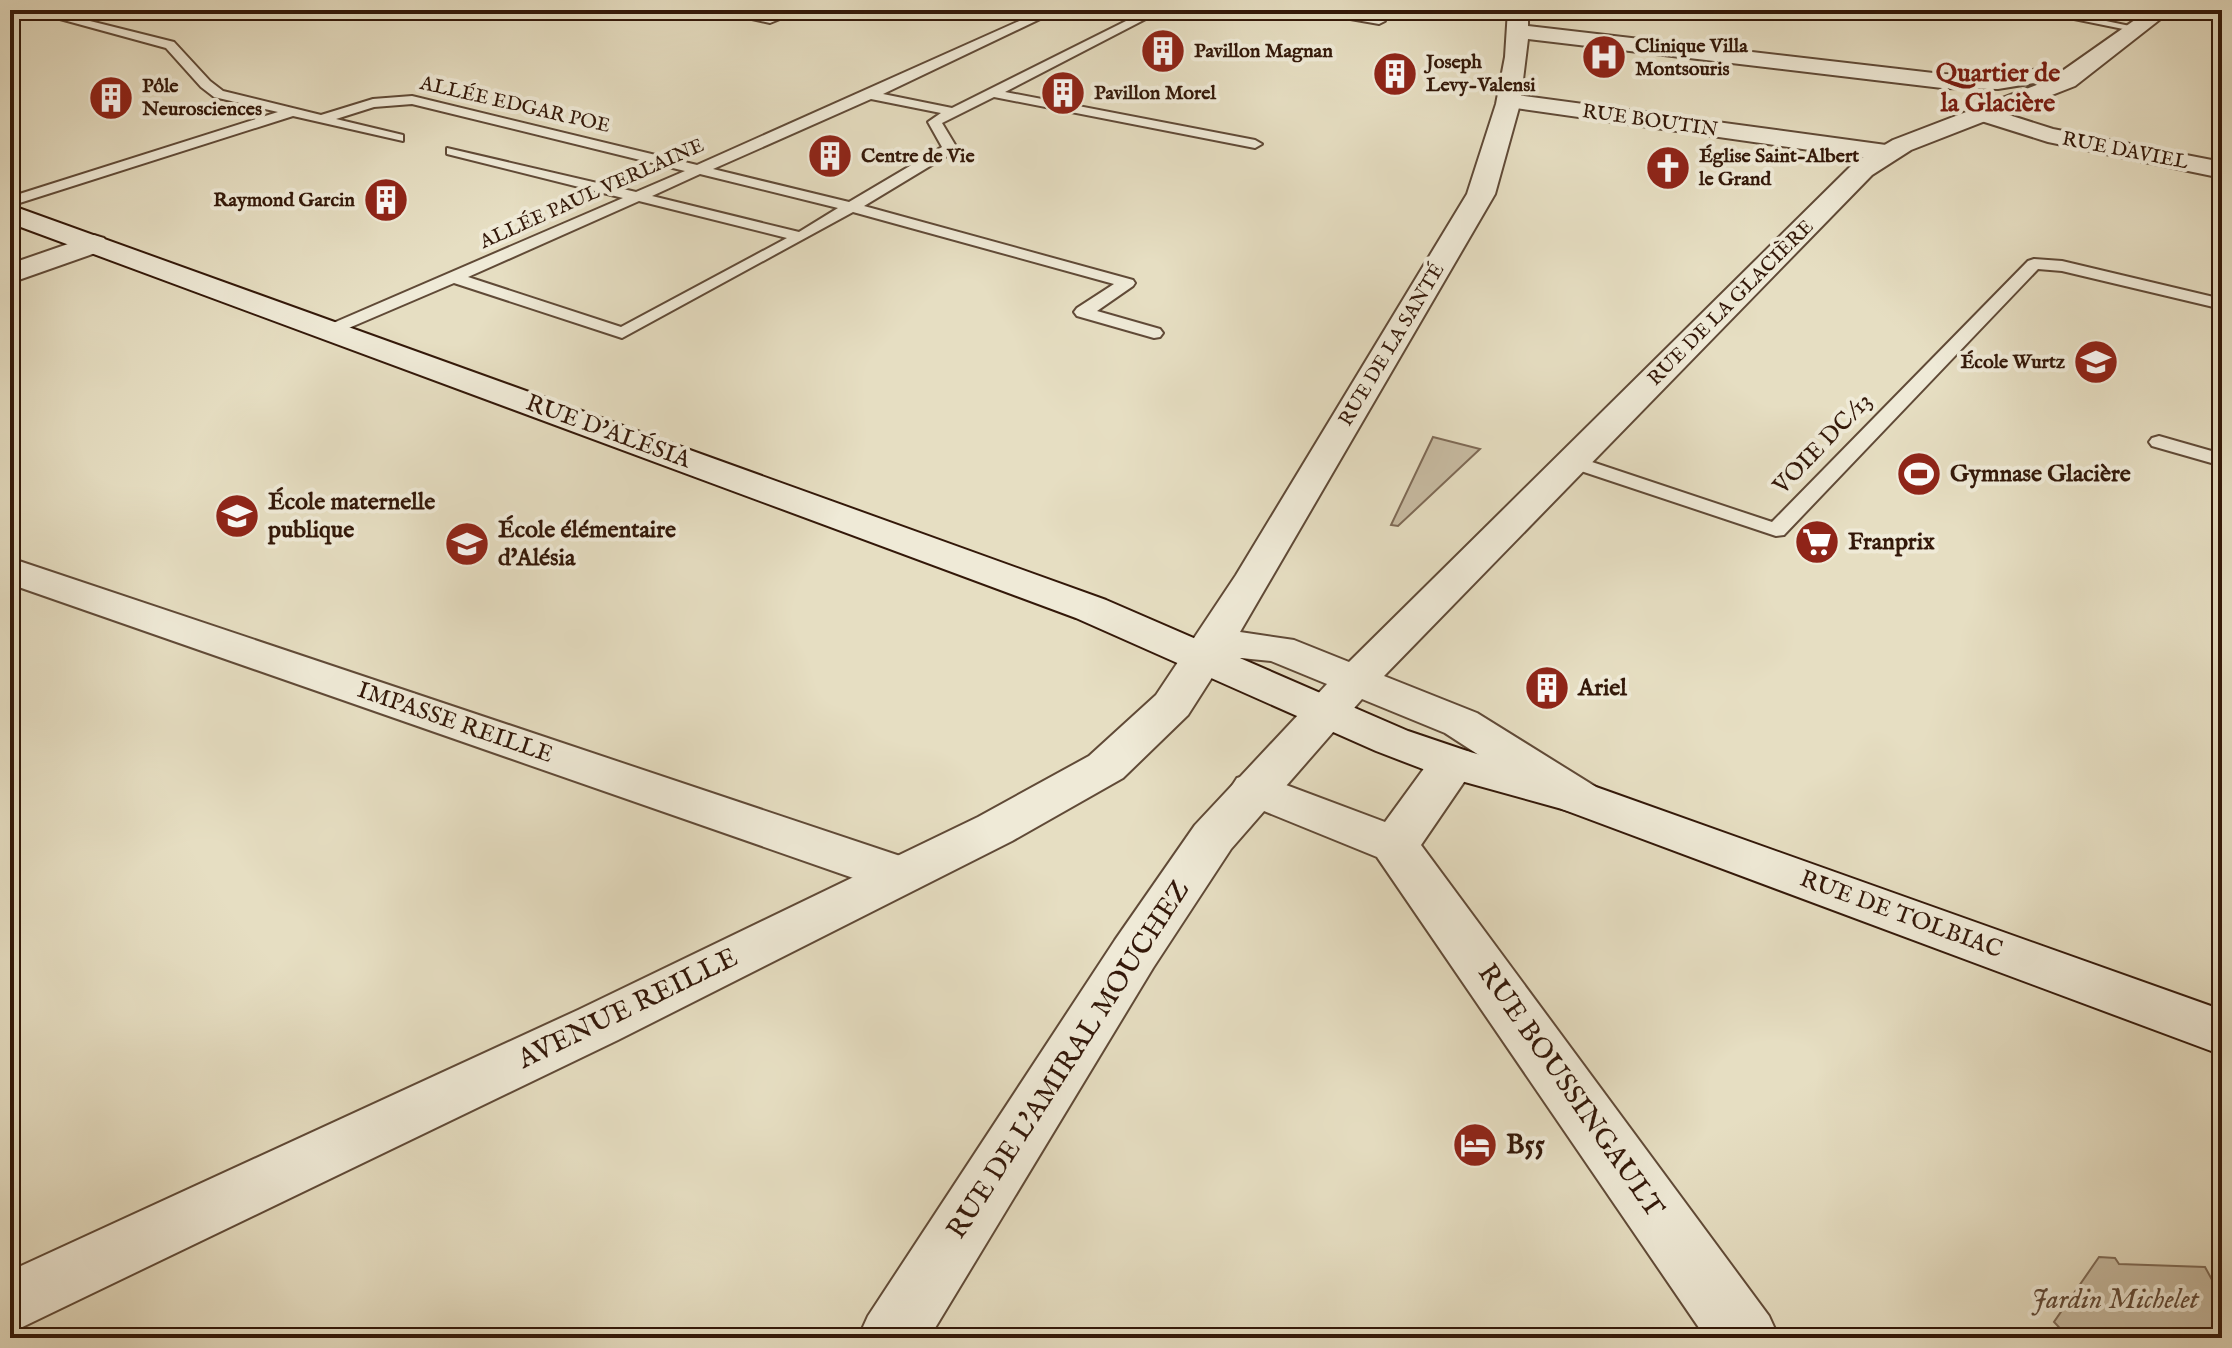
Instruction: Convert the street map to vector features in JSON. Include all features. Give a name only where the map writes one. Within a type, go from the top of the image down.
[{"type":"street","name":"RUE DE LA GLACIÈRE","points":[[1342,694],[1863,169],[1886,153],[2067,81],[2162,10]]},
{"type":"street","points":[[1518,20],[1942,81],[2026,79],[2086,65]]},
{"type":"street","name":"RUE DE LA SANTÉ","points":[[1203,656],[1272,549],[1481,194],[1499,147],[1510,101],[1518,20]]},
{"type":"street","points":[[1942,81],[1981,105],[1984,114]]},
{"type":"street","name":"RUE BOUTIN","points":[[1510,101],[1886,153]]},
{"type":"street","name":"RUE DAVIEL","points":[[1984,114],[2048,135],[2222,170]]},
{"type":"street","name":"RUE D'ALÉSIA","points":[[10,213],[1091,609],[1203,656],[1342,694]]},
{"type":"street","points":[[10,274],[94,244]]},
{"type":"street","name":"IMPASSE REILLE","points":[[10,570],[900,875]]},
{"type":"street","name":"AVENUE REILLE","points":[[10,1303],[598,1025],[995,829],[1106,767],[1172,705],[1203,656]]},
{"type":"street","points":[[1342,694],[1392,741],[1453,763],[1579,798]]},
{"type":"street","points":[[1342,694],[1461,723],[1579,798]]},
{"type":"street","name":"RUE DE L'AMIRAL MOUCHEZ","points":[[892,1338],[1150,929],[1213,837],[1342,694]]},
{"type":"street","points":[[1254,789],[1395,845],[1453,763]]},
{"type":"street","name":"RUE DE TOLBIAC","points":[[1579,798],[2222,1033]]},
{"type":"street","name":"RUE BOUSSINGAULT","points":[[1395,845],[1745,1338]]},
{"type":"lane","points":[[717,10],[770,20],[796,10]]},
{"type":"lane","points":[[856,10],[892,14],[919,10]]},
{"type":"lane","points":[[934,10],[950,13]]},
{"type":"lane","name":"ALLÉE PAUL VERLAINE","points":[[330,331],[870,95],[1053,10]]},
{"type":"lane","points":[[453,277],[622,333],[801,237],[950,148],[935,122],[1157,10]]},
{"type":"lane","points":[[1305,10],[1379,21]]},
{"type":"lane","points":[[2036,10],[2138,29]]},
{"type":"lane","points":[[48,12],[170,45],[211,90],[398,138]]},
{"type":"lane","points":[[993,20],[1020,25]]},
{"type":"lane","points":[[992,93],[1255,144]]},
{"type":"lane","points":[[870,95],[954,112]]},
{"type":"lane","name":"ALLÉE EDGAR POE","points":[[322,119],[373,103],[412,100],[853,207],[1127,283],[1083,312],[1154,333]]},
{"type":"lane","points":[[10,202],[292,112]]},
{"type":"lane","points":[[452,151],[801,237]]},
{"type":"lane","name":"VOIE DC/13","points":[[1573,462],[1776,530],[2034,264],[2062,266],[2222,304]]},
{"type":"lane","points":[[2159,442],[2222,460]]},
{"type":"green space","points":[[1433,437],[1480,449],[1398,526],[1391,525]]},
{"type":"green space","name":"Jardin Michelet","points":[[2099,1257],[2115,1258],[2119,1264],[2205,1267],[2222,1298],[2222,1338],[2069,1338],[2054,1322]]},
{"type":"place","name":"Pavillon Magnan","points":[[1163,51]]},
{"type":"place","name":"Clinique Villa Montsouris","points":[[1604,57]]},
{"type":"place","name":"Joseph Levy-Valensi","points":[[1395,74]]},
{"type":"place","name":"Pavillon Morel","points":[[1063,93]]},
{"type":"place","name":"Pôle Neurosciences","points":[[111,98]]},
{"type":"place","name":"Centre de Vie","points":[[830,156]]},
{"type":"place","name":"Église Saint-Albert le Grand","points":[[1668,168]]},
{"type":"place","name":"Raymond Garcin","points":[[386,200]]},
{"type":"place","name":"École Wurtz","points":[[2096,362]]},
{"type":"place","name":"Gymnase Glacière","points":[[1919,474]]},
{"type":"place","name":"École maternelle publique","points":[[237,516]]},
{"type":"place","name":"Franprix","points":[[1817,542]]},
{"type":"place","name":"École élémentaire d'Alésia","points":[[467,544]]},
{"type":"place","name":"Ariel","points":[[1547,688]]},
{"type":"place","name":"B55","points":[[1475,1145]]},
{"type":"district","name":"Quartier de la Glacière","points":[[1998,88]]}]
